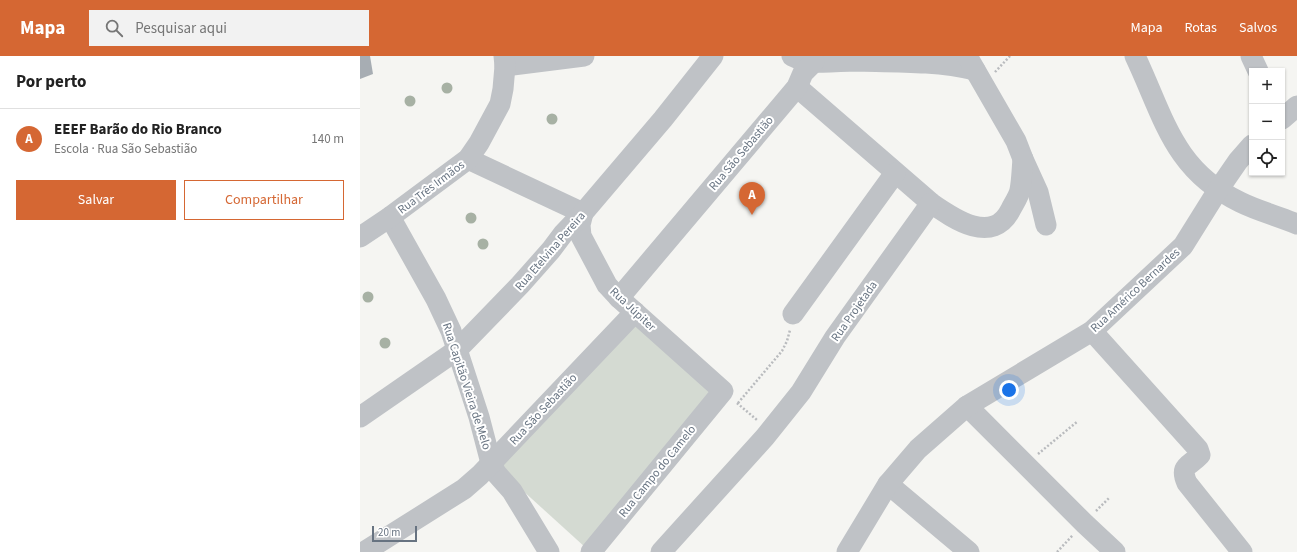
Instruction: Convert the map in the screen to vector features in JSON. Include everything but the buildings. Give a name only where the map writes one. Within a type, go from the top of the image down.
[{"type":"street","points":[[505,61],[584,56]]},
{"type":"street","name":"Rua Etelvina Pereira","points":[[360,417],[457,350],[520,285],[551,250],[563,234],[663,120],[713,56]]},
{"type":"street","points":[[792,56],[799,60],[814,62],[895,62],[948,65],[971,63],[1016,142],[1038,192],[1046,225]]},
{"type":"street","points":[[1135,56],[1168,132],[1176,146],[1197,172],[1218,190],[1241,203],[1297,224]]},
{"type":"street","points":[[1251,56],[1257,68]]},
{"type":"street","name":"Rua Três Irmãos","points":[[360,237],[390,217],[468,159],[500,104],[504,89],[505,61]]},
{"type":"street","name":"Rua São Sebastião","points":[[619,298],[797,87],[803,72],[814,62]]},
{"type":"street","points":[[797,87],[931,203],[950,216],[970,226],[986,228],[1000,224],[1008,216],[1020,192],[1023,159]]},
{"type":"street","points":[[1285,116],[1297,106]]},
{"type":"street","name":"Rua Américo Bernardes","points":[[847,552],[888,484],[918,448],[967,406],[1092,331],[1183,246],[1218,190],[1238,161],[1249,148]]},
{"type":"street","points":[[468,159],[583,213]]},
{"type":"street","points":[[793,314],[895,173]]},
{"type":"street","name":"Rua Projetada","points":[[661,552],[770,431],[801,392],[835,337],[931,203]]},
{"type":"street","name":"Rua Júpiter","points":[[583,213],[580,225],[581,236],[607,285],[619,298],[730,397]]},
{"type":"street","name":"Rua Capitão Vieira de Melo","points":[[390,217],[436,299],[451,331],[479,417],[491,463],[496,473],[512,491],[549,552]]},
{"type":"street","name":"Rua São Sebastião","points":[[364,552],[464,489],[491,463],[635,312]]},
{"type":"street","points":[[1092,331],[1198,448],[1200,455],[1186,466],[1183,471],[1184,477],[1187,483],[1242,552]]},
{"type":"street","name":"Rua Campo do Camelo","points":[[591,552],[730,397]]},
{"type":"street","points":[[967,406],[1115,552]]},
{"type":"street","points":[[888,484],[969,552]]},
{"type":"path","points":[[770,431],[730,397],[782,351],[790,333],[793,314]]},
{"type":"path","points":[[1025,464],[1078,421]]},
{"type":"shaded area","points":[[633,319],[713,390],[586,548],[499,469]]},
{"type":"place","name":"EEEF Barão do Rio Branco","points":[[752,215]]}]
